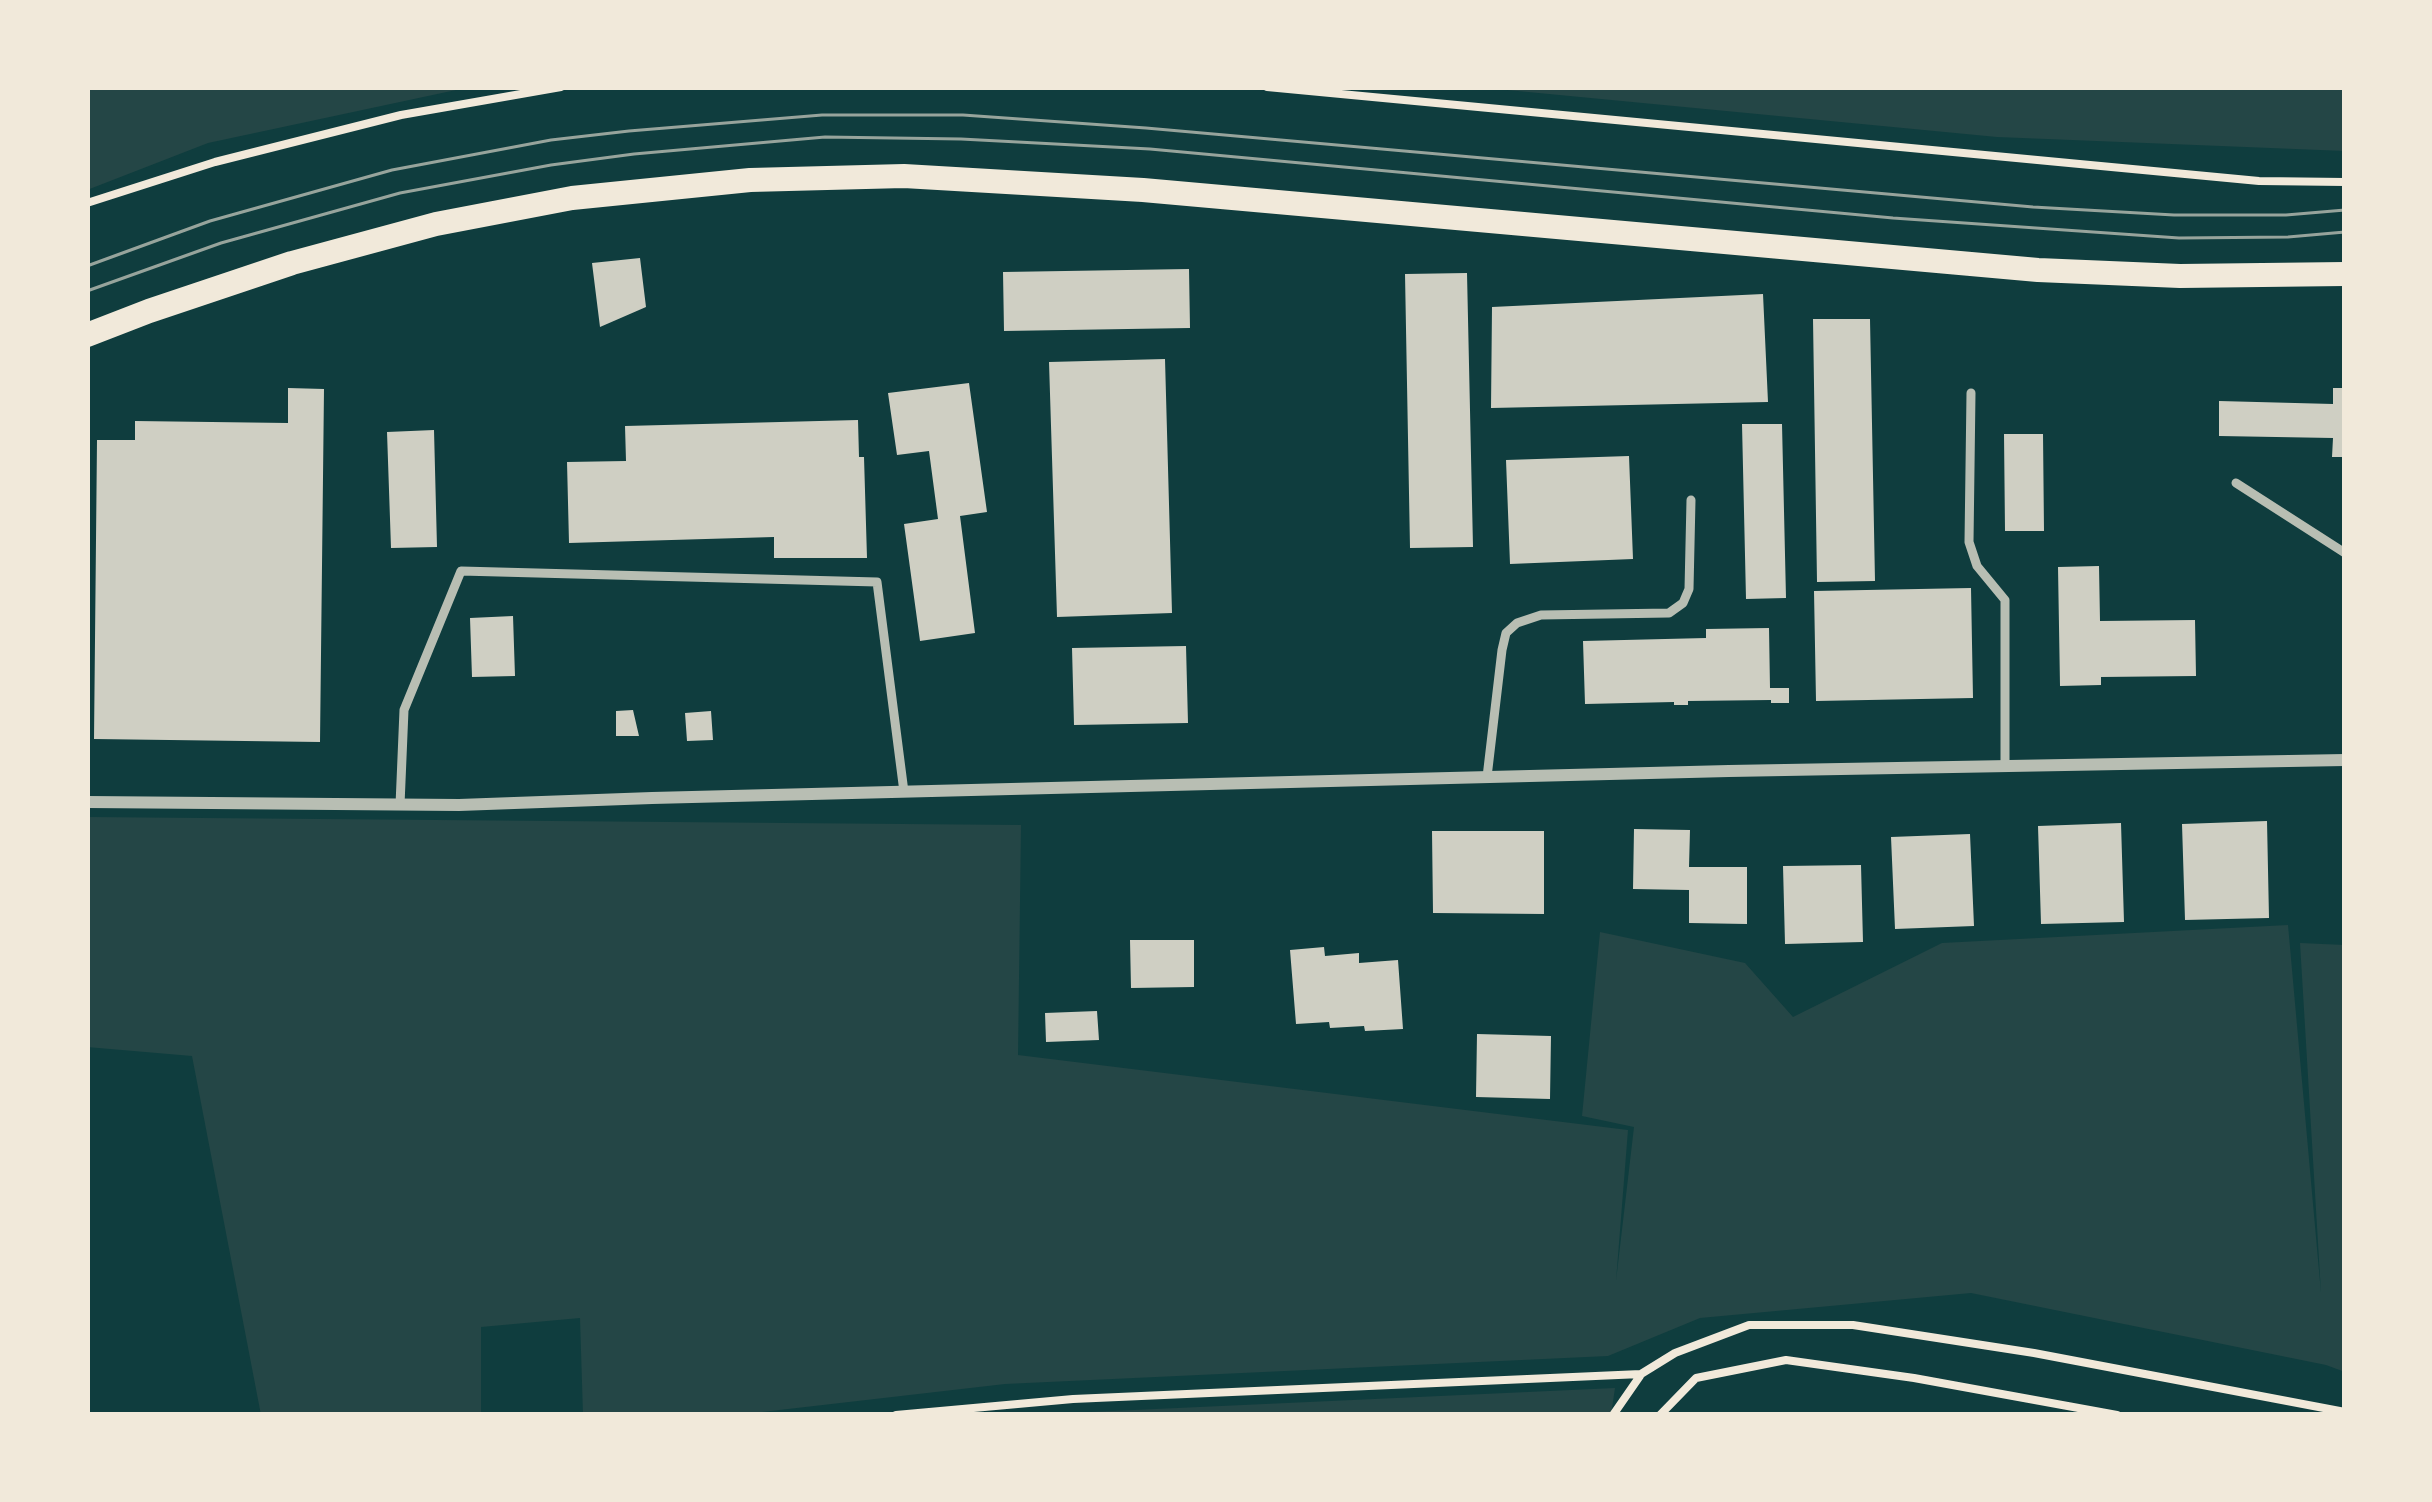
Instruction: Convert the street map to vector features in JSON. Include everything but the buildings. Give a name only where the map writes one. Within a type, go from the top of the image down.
[{"type":"main road","points":[[87,335],[292,263],[436,224],[572,198],[772,179],[904,176],[1143,190],[2038,270],[2180,276],[2345,274]]},
{"type":"street","points":[[87,802],[400,805],[2345,760]]},
{"type":"lane","points":[[1970,393],[1969,542],[1977,566],[2005,600],[2005,766]]},
{"type":"lane","points":[[2236,483],[2345,553]]},
{"type":"lane","points":[[1486,777],[1506,633],[1541,614],[1670,613],[1690,589],[1691,500]]},
{"type":"lane","points":[[400,805],[404,710],[461,572],[877,582],[904,792]]},
{"type":"path","points":[[87,202],[215,161],[401,115],[561,87]]},
{"type":"path","points":[[1268,87],[2237,179],[2345,182]]},
{"type":"path","points":[[1613,1415],[1641,1374],[1675,1353],[1749,1325],[1853,1325],[2034,1353],[2345,1412]]},
{"type":"path","points":[[1660,1415],[1696,1378],[1786,1360],[2117,1415]]},
{"type":"path","points":[[896,1415],[1073,1399],[1641,1374]]},
{"type":"shaded area","points":[[470,87],[208,143],[87,190],[87,89]]},
{"type":"shaded area","points":[[1476,87],[2345,87],[2345,151],[1997,137]]},
{"type":"shaded area","points":[[87,817],[1021,825],[1018,1055],[1628,1130],[1616,1281],[1634,1127],[1582,1116],[1600,932],[1745,963],[1793,1017],[1942,943],[2288,925],[2321,1293],[2300,943],[2345,945],[2345,1372],[1971,1293],[1700,1318],[1608,1356],[1005,1384],[736,1415],[583,1415],[580,1318],[481,1327],[481,1415],[261,1415],[192,1056],[87,1047]]},
{"type":"shaded area","points":[[1615,1388],[1611,1415],[1053,1415],[1090,1412]]},
{"type":"tram line","points":[[87,266],[210,221],[392,170],[551,140],[822,115],[963,115],[1146,128],[2033,207],[2174,215],[2345,210]]},
{"type":"tram line","points":[[87,291],[221,243],[400,193],[634,154],[825,137],[1150,149],[1893,218],[2179,238],[2345,232]]}]
